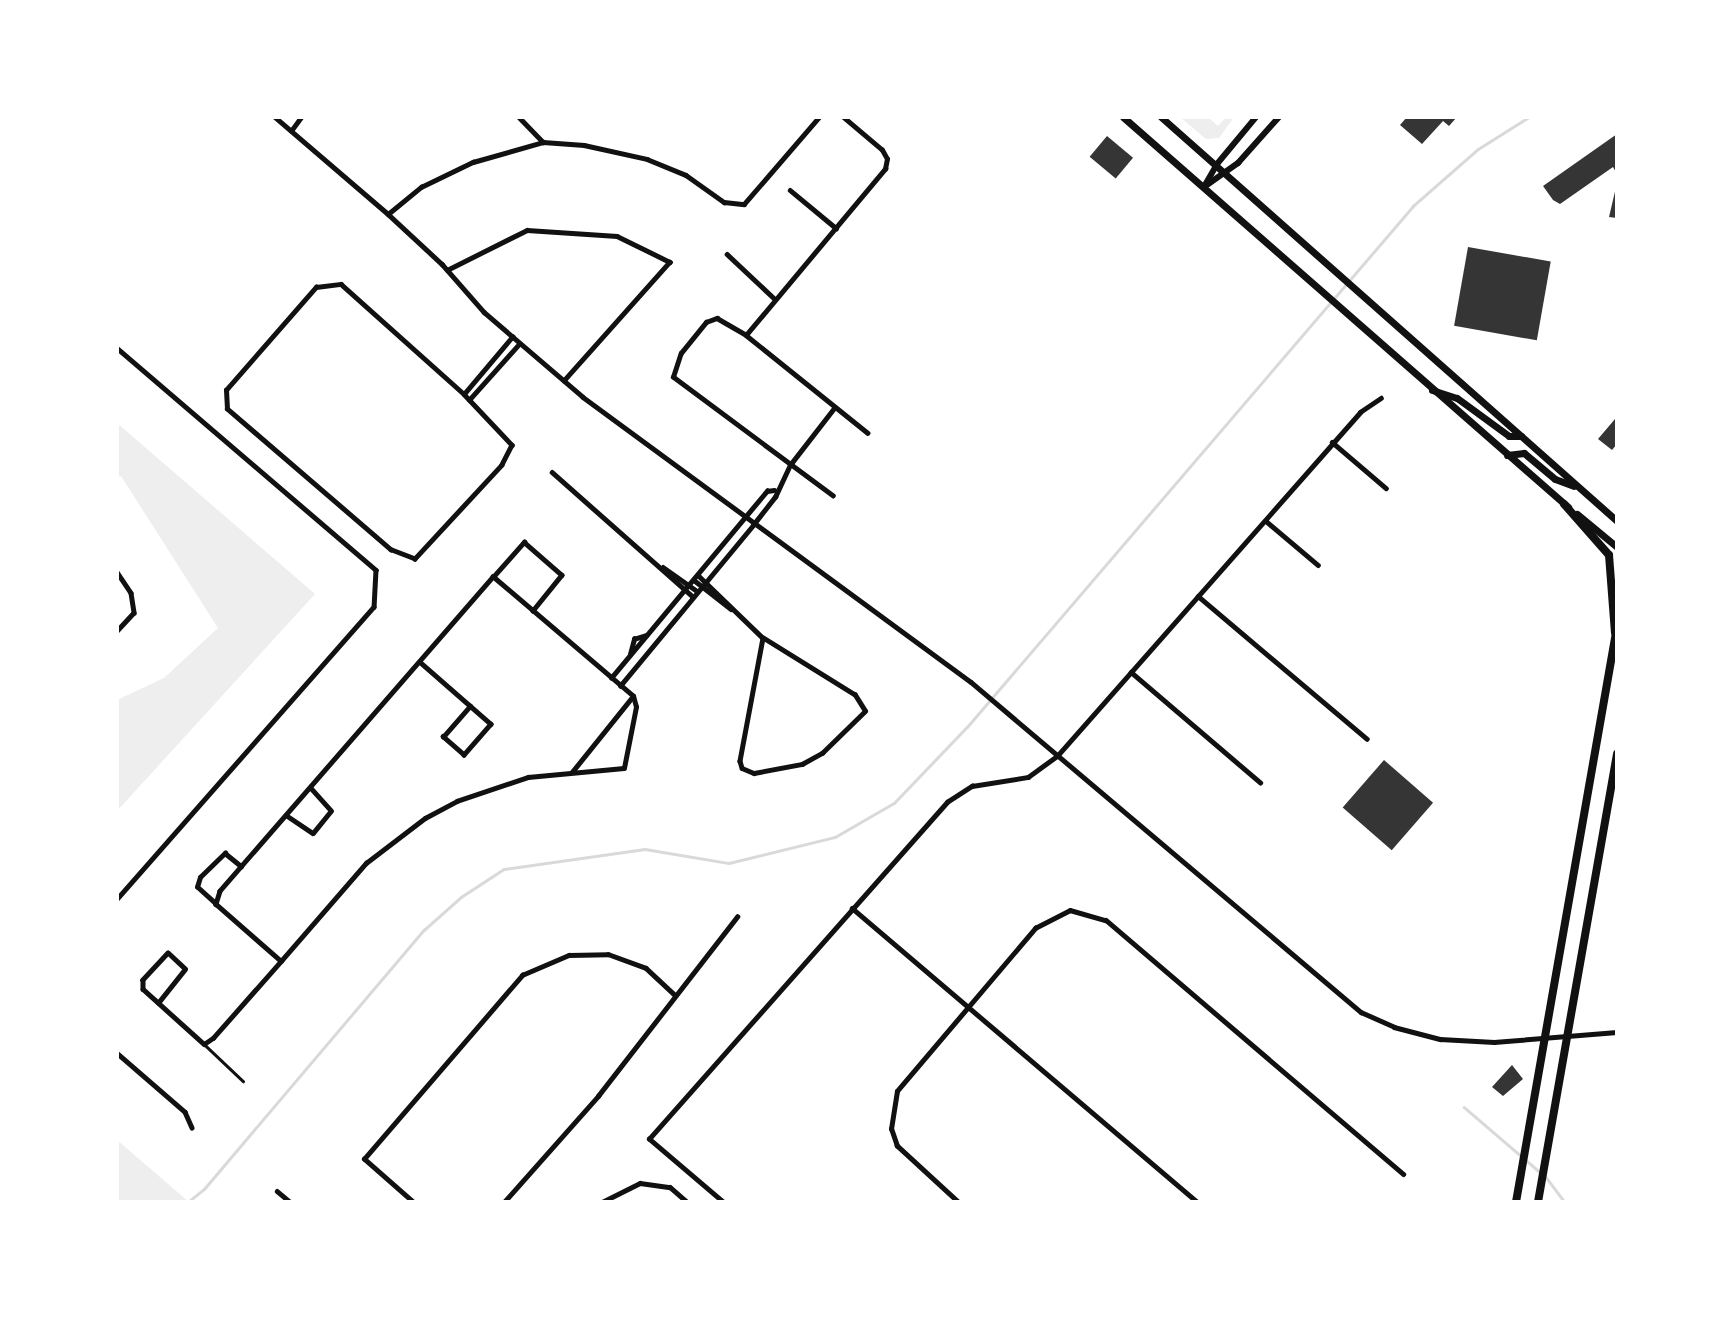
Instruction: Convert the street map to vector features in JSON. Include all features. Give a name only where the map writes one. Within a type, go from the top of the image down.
[{"type":"main road","points":[[1123,117],[1430,389],[1617,547]]},
{"type":"main road","points":[[1161,117],[1617,521]]},
{"type":"main road","points":[[1430,389],[1457,398],[1508,436],[1521,436]]},
{"type":"main road","points":[[1507,455],[1524,453],[1555,479],[1579,488]]},
{"type":"main road","points":[[1516,1202],[1616,631],[1609,555],[1564,504]]},
{"type":"main road","points":[[1538,1202],[1564,1038],[1617,754]]},
{"type":"street","points":[[275,117],[388,214],[519,344],[753,526],[971,682],[1361,1012],[1394,1027],[1440,1039],[1545,1039],[1617,1032]]},
{"type":"street","points":[[291,131],[301,117]]},
{"type":"street","points":[[519,117],[543,142]]},
{"type":"street","points":[[388,214],[421,187],[473,162],[543,142],[584,145],[647,159],[686,175],[734,205],[744,204],[819,117]]},
{"type":"street","points":[[746,335],[885,169],[887,159],[843,117]]},
{"type":"street","points":[[1204,187],[1217,164],[1256,117]]},
{"type":"street","points":[[1204,187],[1227,173],[1279,117]]},
{"type":"street","points":[[790,190],[836,228]]},
{"type":"street","points":[[447,270],[527,230],[617,236],[670,262],[564,381]]},
{"type":"street","points":[[727,254],[775,299]]},
{"type":"street","points":[[341,284],[469,400],[512,445],[502,465],[415,559],[391,550],[227,409],[226,390],[316,287],[341,284]]},
{"type":"street","points":[[833,496],[673,377],[681,353],[706,322],[717,318],[746,335],[868,433]]},
{"type":"street","points":[[464,394],[512,337]]},
{"type":"street","points":[[469,400],[519,344]]},
{"type":"street","points":[[117,348],[376,570],[374,607],[117,900]]},
{"type":"street","points":[[723,1202],[649,1139],[947,802],[972,786],[1028,777],[1058,755],[1332,442],[1360,412],[1381,398]]},
{"type":"street","points":[[620,686],[753,526],[775,497],[775,489],[790,465],[835,407]]},
{"type":"street","points":[[1332,442],[1386,488]]},
{"type":"street","points":[[552,472],[663,567],[693,597]]},
{"type":"street","points":[[611,678],[767,491],[775,489]]},
{"type":"street","points":[[1266,520],[1318,565]]},
{"type":"street","points":[[216,904],[219,891],[524,542],[562,575],[533,611]]},
{"type":"street","points":[[663,567],[694,580],[715,599],[732,609]]},
{"type":"street","points":[[117,572],[131,593],[134,613],[117,631]]},
{"type":"street","points":[[674,580],[678,575]]},
{"type":"street","points":[[158,1003],[185,969],[168,953],[141,985],[158,1003],[204,1044],[366,863],[425,818],[492,787],[571,773],[624,768],[636,707],[633,696],[493,577]]},
{"type":"street","points":[[694,580],[701,587],[719,594],[763,638],[855,695],[865,711],[822,753],[802,764],[754,773],[742,768],[740,761],[763,638]]},
{"type":"street","points":[[715,599],[719,594]]},
{"type":"street","points":[[1198,596],[1367,739]]},
{"type":"street","points":[[656,625],[664,632]]},
{"type":"street","points":[[630,655],[640,662]]},
{"type":"street","points":[[420,662],[491,724],[464,755],[443,737],[470,706]]},
{"type":"street","points":[[1131,672],[1259,782]]},
{"type":"street","points":[[571,773],[633,696]]},
{"type":"street","points":[[286,815],[308,834],[313,832],[331,811],[310,788]]},
{"type":"street","points":[[241,866],[225,853],[200,877],[197,887],[281,961]]},
{"type":"street","points":[[852,908],[1197,1202]]},
{"type":"street","points":[[958,1202],[897,1146],[891,1108],[897,1091],[1035,928],[1070,910],[1089,912],[1106,920],[1403,1174]]},
{"type":"street","points":[[504,1202],[598,1096],[674,994],[737,917]]},
{"type":"street","points":[[413,1202],[364,1160],[522,975],[569,955],[608,954],[646,968],[674,994]]},
{"type":"street","points":[[117,1054],[185,1112],[191,1128]]},
{"type":"street","points":[[603,1202],[640,1183],[670,1187],[687,1202]]},
{"type":"street","points":[[277,1191],[290,1202]]},
{"type":"lane","points":[[204,1044],[243,1081]]},
{"type":"shaded area","points":[[1180,117],[1208,117],[1218,126],[1226,117],[1234,117],[1219,138],[1206,139]]},
{"type":"shaded area","points":[[117,423],[315,594],[117,811],[117,700],[164,678],[218,628],[121,476],[117,477]]},
{"type":"shaded area","points":[[117,1140],[189,1202],[117,1202]]},
{"type":"building","points":[[1407,117],[1457,117],[1449,126],[1443,121],[1422,144],[1400,125]]},
{"type":"building","points":[[1617,134],[1617,174],[1613,167],[1560,204],[1553,200],[1543,186]]},
{"type":"building","points":[[1107,136],[1133,158],[1116,179],[1090,157]]},
{"type":"building","points":[[1617,183],[1617,218],[1609,217]]},
{"type":"building","points":[[1468,247],[1551,262],[1537,340],[1454,326]]},
{"type":"building","points":[[1615,419],[1617,444],[1612,450],[1598,439]]},
{"type":"building","points":[[1384,760],[1433,803],[1392,850],[1343,808]]},
{"type":"building","points":[[1512,1065],[1523,1079],[1503,1096],[1492,1087]]},
{"type":"waterway","points":[[188,1202],[204,1189],[424,930],[461,897],[504,869],[645,849],[729,863],[835,837],[894,803],[967,727],[1413,206],[1478,149],[1529,117]]},
{"type":"waterway","points":[[1464,1107],[1541,1173]]},
{"type":"waterway","points":[[1546,1177],[1565,1202]]}]
